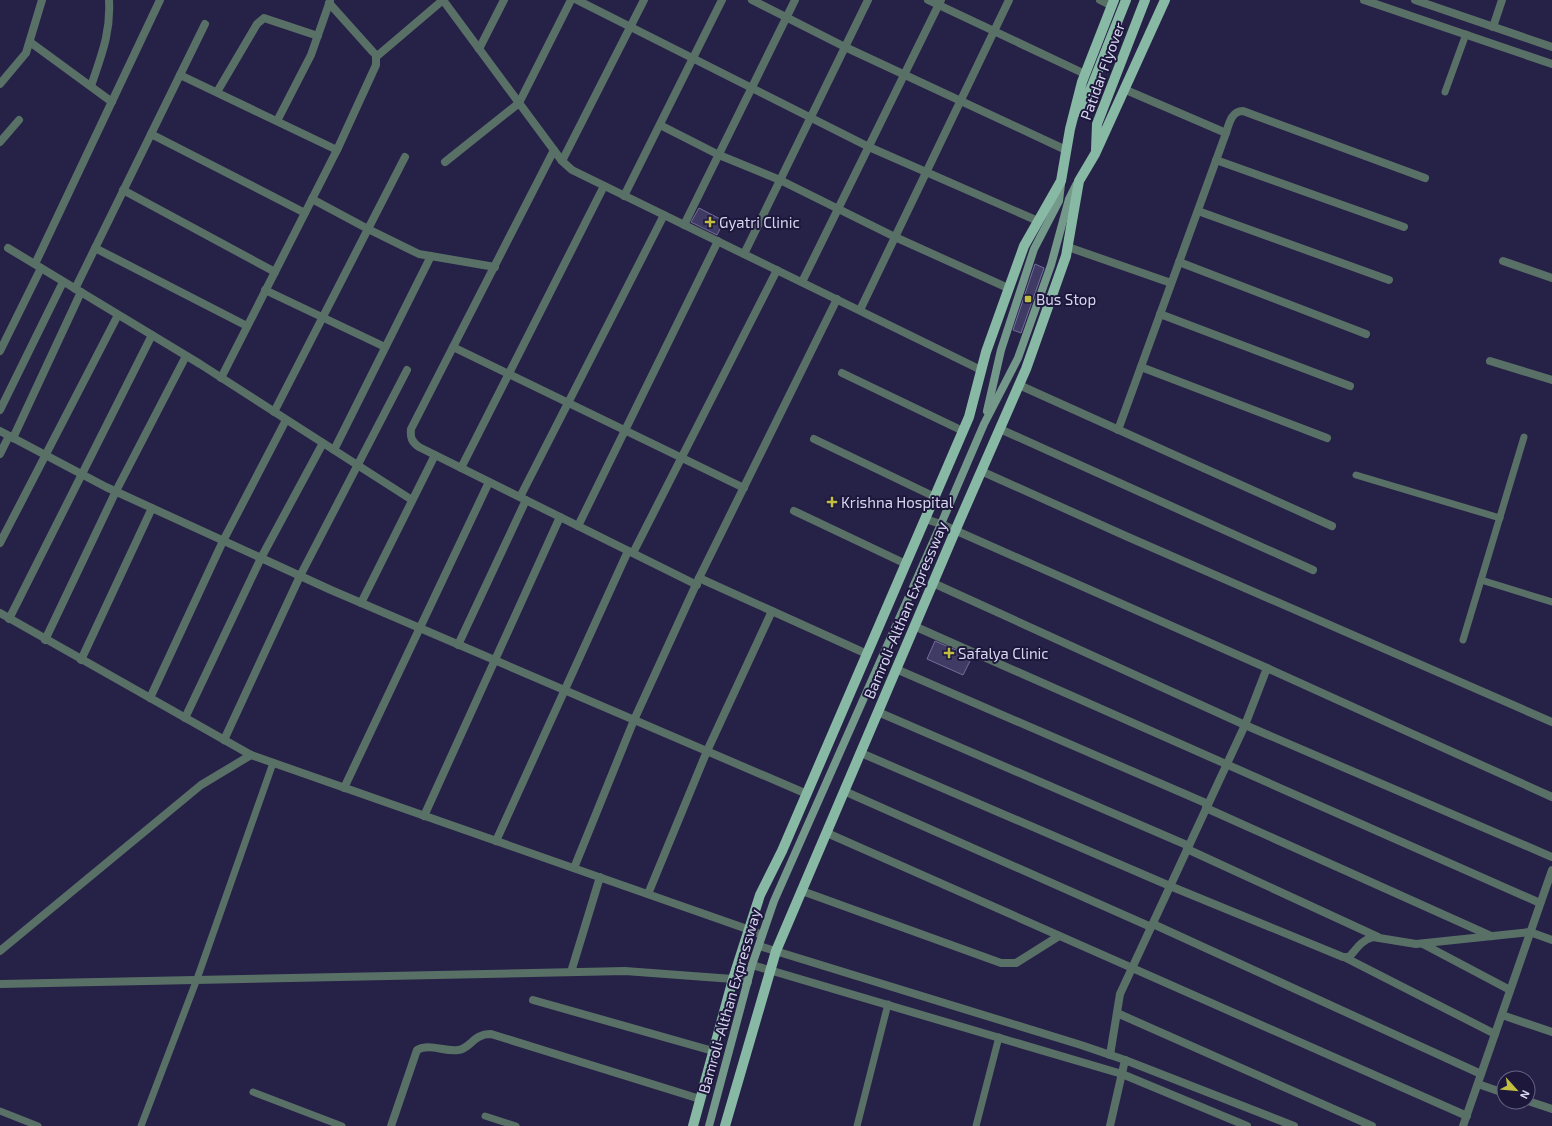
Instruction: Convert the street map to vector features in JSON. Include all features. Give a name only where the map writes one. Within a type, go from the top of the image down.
[{"type":"main road","name":"Patidar Flyover","points":[[1070,129],[1091,88],[1126,0]]},
{"type":"main road","name":"Patidar Flyover","points":[[1096,154],[1096,130],[1106,98],[1145,0]]},
{"type":"main road","name":"Bamroli-Althan Expressway","points":[[725,1126],[776,951],[914,626],[1019,385],[1066,256],[1079,181],[1096,154],[1126,90],[1165,0]]},
{"type":"main road","points":[[984,424],[1000,350],[1034,249],[1059,201],[1070,129],[1085,74],[1113,3]]},
{"type":"main road","points":[[693,1126],[733,979],[760,895],[782,851],[807,794],[969,417],[981,370],[1008,288],[1024,246],[1061,181]]},
{"type":"main road","points":[[984,424],[1018,358],[1051,264],[1069,198],[1079,181]]},
{"type":"main road","name":"Bamroli-Althan Expressway","points":[[709,1126],[752,965],[774,901],[984,424]]},
{"type":"street","points":[[0,84],[26,53],[42,0]]},
{"type":"street","points":[[91,86],[107,38],[109,27],[109,0]]},
{"type":"street","points":[[0,351],[112,102],[160,0]]},
{"type":"street","points":[[376,57],[443,0],[562,161],[572,170],[981,370]]},
{"type":"street","points":[[479,49],[504,0]]},
{"type":"street","points":[[445,162],[519,103],[571,0]]},
{"type":"street","points":[[577,0],[869,147],[1038,221]]},
{"type":"street","points":[[562,161],[644,0]]},
{"type":"street","points":[[624,196],[722,0]]},
{"type":"street","points":[[752,0],[845,47],[1066,150]]},
{"type":"street","points":[[684,225],[794,0]]},
{"type":"street","points":[[744,254],[868,0]]},
{"type":"street","points":[[928,0],[940,2],[994,31],[1085,74]]},
{"type":"street","points":[[860,310],[1010,0]]},
{"type":"street","points":[[1100,0],[1113,3]]},
{"type":"street","points":[[1364,0],[1552,64]]},
{"type":"street","points":[[1415,0],[1552,47]]},
{"type":"street","points":[[1492,27],[1502,0]]},
{"type":"street","points":[[221,378],[337,150],[375,68],[376,57],[373,52],[330,2],[311,55],[277,121]]},
{"type":"street","points":[[802,282],[940,2]]},
{"type":"street","points":[[217,92],[257,24],[264,18],[318,36]]},
{"type":"street","points":[[0,454],[11,437],[78,290],[95,248],[205,24]]},
{"type":"street","points":[[30,42],[112,102]]},
{"type":"street","points":[[180,75],[337,150]]},
{"type":"street","points":[[1126,90],[1226,133]]},
{"type":"street","points":[[1118,430],[1233,115],[1239,111],[1243,111],[1425,178]]},
{"type":"street","points":[[0,142],[19,120]]},
{"type":"street","points":[[660,125],[719,155],[780,180],[895,237],[1008,288]]},
{"type":"street","points":[[151,134],[305,213]]},
{"type":"street","points":[[554,150],[411,429],[410,436],[412,442],[435,455],[631,552],[772,611],[867,654]]},
{"type":"street","points":[[274,412],[405,156]]},
{"type":"street","points":[[1216,160],[1404,227]]},
{"type":"street","points":[[461,468],[604,186]]},
{"type":"street","points":[[123,190],[275,272]]},
{"type":"street","points":[[312,199],[368,229],[414,251],[431,256],[495,267]]},
{"type":"street","points":[[1198,211],[1389,280]]},
{"type":"street","points":[[458,645],[523,499],[569,402],[664,215]]},
{"type":"street","points":[[578,526],[718,241]]},
{"type":"street","points":[[1068,247],[1171,283]]},
{"type":"street","points":[[8,248],[186,356],[412,500]]},
{"type":"street","points":[[95,248],[247,326]]},
{"type":"street","points":[[334,450],[431,256]]},
{"type":"street","points":[[1503,261],[1552,278]]},
{"type":"street","points":[[1179,262],[1366,334]]},
{"type":"street","points":[[496,841],[564,690],[631,552],[777,270]]},
{"type":"street","points":[[0,410],[63,282]]},
{"type":"street","points":[[265,290],[385,347]]},
{"type":"street","points":[[574,868],[634,720],[698,581],[837,299]]},
{"type":"street","points":[[1160,314],[1350,386]]},
{"type":"street","points":[[0,543],[118,315]]},
{"type":"street","points":[[9,619],[152,335]]},
{"type":"street","points":[[453,347],[744,488]]},
{"type":"street","points":[[45,640],[116,491],[186,356]]},
{"type":"street","points":[[1490,361],[1552,380]]},
{"type":"street","points":[[1141,367],[1327,438]]},
{"type":"street","points":[[224,740],[300,576],[407,370]]},
{"type":"street","points":[[842,373],[963,430]]},
{"type":"street","points":[[1019,385],[1332,526]]},
{"type":"street","points":[[150,698],[223,541],[286,420]]},
{"type":"street","points":[[1000,428],[1313,570]]},
{"type":"street","points":[[0,431],[116,491],[300,576],[420,629],[807,794]]},
{"type":"street","points":[[814,439],[935,497]]},
{"type":"street","points":[[184,718],[261,558],[323,443]]},
{"type":"street","points":[[361,603],[435,455]]},
{"type":"street","points":[[981,471],[1128,537],[1552,722]]},
{"type":"street","points":[[344,788],[489,482]]},
{"type":"street","points":[[81,660],[152,508]]},
{"type":"street","points":[[794,511],[906,564]]},
{"type":"street","points":[[424,816],[560,517]]},
{"type":"street","points":[[925,520],[941,524],[1267,668],[1552,797]]},
{"type":"street","points":[[933,583],[1245,725],[1552,858]]},
{"type":"street","points":[[648,894],[707,751],[772,611]]},
{"type":"street","points":[[0,613],[45,640],[251,755],[762,935]]},
{"type":"street","points":[[914,626],[1540,903]]},
{"type":"street","points":[[1110,1055],[1120,994],[1245,725],[1267,668]]},
{"type":"street","points":[[896,669],[1207,806],[1492,936]]},
{"type":"street","points":[[878,712],[1188,848],[1381,938]]},
{"type":"street","points":[[861,753],[1170,886],[1346,958],[1495,1034]]},
{"type":"street","points":[[0,951],[201,785],[251,755]]},
{"type":"street","points":[[844,791],[1152,926],[1481,1074]]},
{"type":"street","points":[[827,833],[1467,1116]]},
{"type":"street","points":[[1463,1126],[1552,870]]},
{"type":"street","points":[[571,972],[600,877]]},
{"type":"street","points":[[802,891],[1001,963],[1016,963],[1059,936]]},
{"type":"street","points":[[1346,958],[1349,957],[1359,944],[1366,939],[1373,937],[1411,944],[1422,944],[1530,932],[1552,940]]},
{"type":"street","points":[[1422,944],[1510,990]]},
{"type":"street","points":[[759,946],[1081,1045],[1124,1060],[1294,1126]]},
{"type":"street","points":[[752,965],[1122,1074],[1247,1126]]},
{"type":"street","points":[[0,984],[625,971],[733,979],[748,982]]},
{"type":"street","points":[[533,1000],[713,1051]]},
{"type":"street","points":[[1117,1013],[1372,1126]]},
{"type":"street","points":[[1502,1015],[1552,1032]]},
{"type":"street","points":[[392,1126],[417,1050],[426,1047],[459,1050],[466,1047],[477,1037],[483,1034],[491,1034],[700,1099]]},
{"type":"street","points":[[1110,1126],[1124,1060]]},
{"type":"street","points":[[1478,1084],[1496,1090]]},
{"type":"street","points":[[1536,1104],[1552,1109]]},
{"type":"lane","points":[[1445,92],[1466,34]]},
{"type":"lane","points":[[1463,640],[1524,437]]},
{"type":"lane","points":[[1356,475],[1500,518]]},
{"type":"lane","points":[[1481,580],[1552,602]]},
{"type":"lane","points":[[141,1126],[197,979],[273,763]]},
{"type":"lane","points":[[857,1126],[888,1004]]},
{"type":"lane","points":[[976,1126],[999,1037]]},
{"type":"lane","points":[[253,1092],[342,1126]]},
{"type":"lane","points":[[0,1111],[38,1126]]},
{"type":"lane","points":[[484,1116],[516,1126]]},
{"type":"building","points":[[699,208],[724,221],[717,235],[691,222]]},
{"type":"building","points":[[1035,264],[1044,268],[1021,333],[1013,330]]},
{"type":"building","points":[[935,641],[972,657],[963,675],[927,659]]},
{"type":"place","name":"Gyatri Clinic","points":[[710,222]]},
{"type":"place","name":"Bus Stop","points":[[1028,299]]},
{"type":"place","name":"Krishna Hospital","points":[[832,502]]},
{"type":"place","name":"Safalya Clinic","points":[[949,653]]}]
